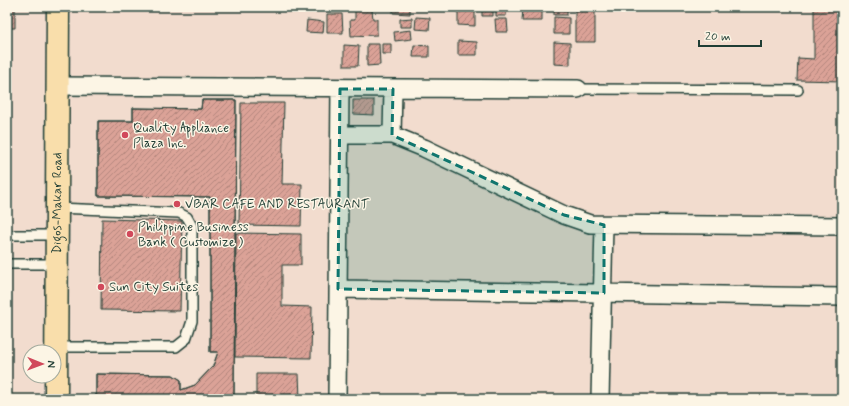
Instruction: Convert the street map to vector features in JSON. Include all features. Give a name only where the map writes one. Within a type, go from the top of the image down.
[{"type":"main road","name":"Digos-Makar Road","points":[[56,344],[58,7]]},
{"type":"main road","name":"Digos-Makar Road","points":[[56,384],[56,399]]},
{"type":"street","points":[[58,86],[340,89],[578,89]]},
{"type":"street","points":[[337,399],[340,89]]},
{"type":"street","points":[[392,135],[393,89]]},
{"type":"street","points":[[340,135],[392,135],[424,148],[564,215],[590,224],[842,226]]},
{"type":"street","points":[[600,399],[604,293],[604,225]]},
{"type":"street","points":[[338,289],[842,297]]},
{"type":"lane","points":[[578,89],[798,90]]},
{"type":"lane","points":[[57,208],[179,212],[188,218],[192,226],[192,321],[186,339],[176,347],[62,347]]},
{"type":"lane","points":[[7,235],[57,235]]},
{"type":"lane","points":[[7,264],[57,264]]},
{"type":"highlighted area","points":[[340,89],[393,89],[392,135],[564,215],[604,225],[604,293],[338,289]]},
{"type":"shaded area","points":[[7,221],[10,221],[7,373]]},
{"type":"building","points":[[7,7],[15,7],[15,28],[7,28]]},
{"type":"building","points":[[393,7],[410,7],[410,14],[393,13]]},
{"type":"building","points":[[458,7],[475,7],[475,26],[458,25]]},
{"type":"building","points":[[482,7],[493,7],[493,16],[482,16]]},
{"type":"building","points":[[496,7],[506,7],[506,16],[496,16]]},
{"type":"building","points":[[554,7],[567,7],[567,15],[554,15]]},
{"type":"building","points":[[575,7],[595,7],[595,42],[575,42]]},
{"type":"building","points":[[814,7],[842,7],[842,81],[797,80],[798,58],[814,59]]},
{"type":"building","points":[[523,8],[542,8],[542,21],[522,21]]},
{"type":"building","points":[[355,10],[372,10],[373,19],[377,19],[377,35],[351,36],[350,20],[355,20]]},
{"type":"building","points":[[327,14],[342,14],[343,33],[327,33]]},
{"type":"building","points":[[416,17],[430,18],[429,30],[415,29]]},
{"type":"building","points":[[554,17],[569,18],[569,34],[554,34]]},
{"type":"building","points":[[412,18],[412,27],[400,27],[400,19]]},
{"type":"building","points":[[495,19],[507,19],[508,32],[496,32]]},
{"type":"building","points":[[307,20],[324,22],[323,33],[306,32]]},
{"type":"building","points":[[411,30],[412,39],[395,41],[394,32]]},
{"type":"building","points":[[458,41],[477,42],[477,55],[458,55]]},
{"type":"building","points":[[554,42],[570,43],[570,65],[554,64]]},
{"type":"building","points":[[367,44],[379,44],[380,65],[367,66]]},
{"type":"building","points":[[382,44],[391,44],[391,54],[382,54]]},
{"type":"building","points":[[344,45],[359,46],[358,66],[344,66]]},
{"type":"building","points":[[414,45],[429,46],[429,57],[413,57]]},
{"type":"building","points":[[202,100],[236,100],[234,399],[96,399],[96,374],[173,375],[181,380],[181,390],[195,385],[213,366],[218,352],[210,352],[210,197],[98,196],[98,121],[133,121],[133,108],[201,109]]},
{"type":"building","points":[[202,100],[236,100],[234,399],[96,399],[96,374],[173,375],[181,380],[181,390],[195,385],[213,366],[218,352],[210,352],[210,197],[98,196],[98,121],[133,121],[133,108],[201,109]]},
{"type":"building","points":[[353,100],[374,100],[374,115],[353,114]]},
{"type":"building","points":[[241,103],[284,103],[282,184],[302,184],[301,226],[239,225]]},
{"type":"building","points":[[102,219],[182,221],[180,311],[101,310]]},
{"type":"building","points":[[236,233],[301,234],[301,265],[282,265],[282,306],[312,307],[311,358],[235,357]]},
{"type":"building","points":[[256,374],[299,374],[300,399],[256,399]]},
{"type":"place","name":"Quality Appliance Plaza Inc.","points":[[125,135]]},
{"type":"place","name":"VBAR CAFE AND RESTAURANT","points":[[177,204]]},
{"type":"place","name":"Philippine Business Bank ( Customize )","points":[[130,234]]},
{"type":"place","name":"Sun City Suites","points":[[101,287]]}]
